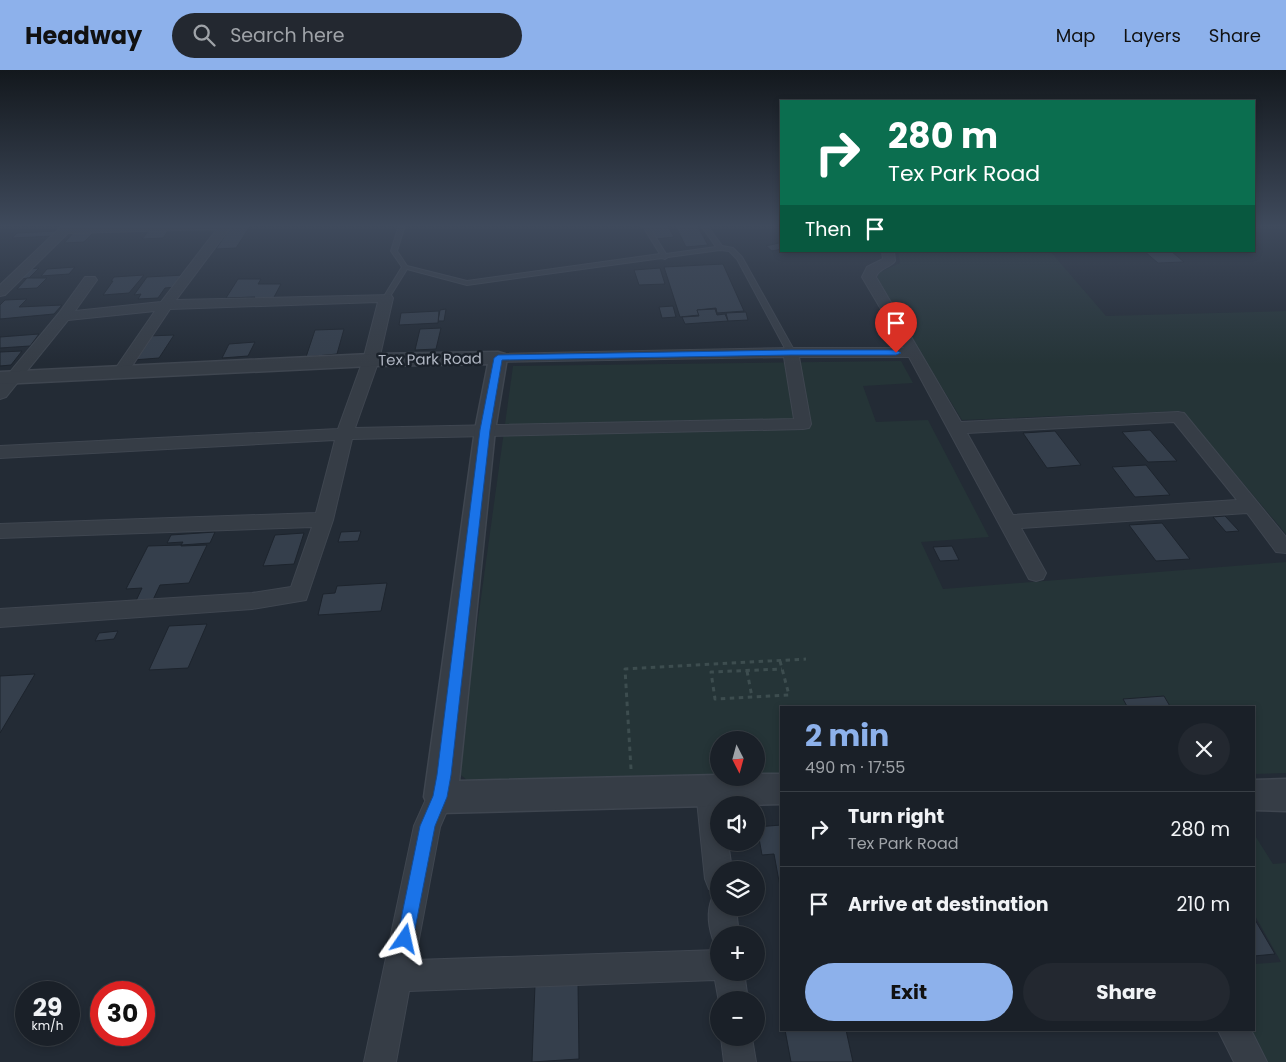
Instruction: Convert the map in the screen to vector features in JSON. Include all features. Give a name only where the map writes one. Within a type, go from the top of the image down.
[{"type":"street","points":[[0,292],[22,271]]},
{"type":"street","points":[[121,372],[191,271]]},
{"type":"street","points":[[871,271],[869,273],[870,281],[914,353],[1036,573]]},
{"type":"street","points":[[0,394],[7,378],[64,316],[90,280]]},
{"type":"street","points":[[0,618],[252,601],[299,594],[324,520],[345,434],[371,360],[386,298],[166,305],[64,316]]},
{"type":"street","name":"Tex Park Road","points":[[7,378],[371,360],[791,352],[914,353]]},
{"type":"street","points":[[0,452],[345,434],[803,424],[791,352]]},
{"type":"street","points":[[380,1062],[390,1003],[398,976],[427,826],[440,797],[444,775],[485,430],[498,358]]},
{"type":"street","points":[[956,428],[1178,418],[1252,506],[1283,547]]},
{"type":"street","points":[[1008,522],[1252,506]]},
{"type":"street","points":[[0,531],[324,520]]},
{"type":"street","points":[[440,797],[780,789]]},
{"type":"street","points":[[709,791],[717,861]]},
{"type":"street","points":[[1255,795],[1286,795]]},
{"type":"street","points":[[398,976],[710,965]]},
{"type":"street","points":[[1235,1031],[1251,1062]]},
{"type":"street","points":[[738,1046],[740,1062]]},
{"type":"lane","points":[[386,298],[402,271]]},
{"type":"lane","points":[[422,271],[467,283],[556,271]]},
{"type":"lane","points":[[747,271],[791,352]]},
{"type":"path","points":[[632,792],[625,669],[806,659]]},
{"type":"path","points":[[780,661],[789,695],[715,699],[711,672],[782,669]]},
{"type":"path","points":[[747,670],[752,697]]},
{"type":"shaded area","points":[[882,271],[1067,271],[1106,316],[1286,311],[1286,534],[1182,411],[962,420],[878,284],[878,273]]},
{"type":"shaded area","points":[[901,361],[913,383],[863,386],[876,422],[928,420],[989,537],[921,542],[943,589],[1286,562],[1286,773],[1255,774],[1255,706],[780,706],[780,780],[765,780],[765,731],[710,731],[710,782],[478,789],[457,772],[513,366]]},
{"type":"shaded area","points":[[1255,836],[1273,864],[1286,863],[1286,1062],[1236,1062],[1220,1031],[1255,1031],[1255,964],[1281,962],[1255,916]]},
{"type":"building","points":[[28,271],[36,271],[29,278],[20,279]]},
{"type":"building","points":[[45,271],[71,271],[69,274],[41,276]]},
{"type":"building","points":[[634,271],[661,271],[665,284],[639,285]]},
{"type":"building","points":[[665,271],[726,271],[744,311],[717,313],[716,308],[697,310],[699,315],[680,317]]},
{"type":"building","points":[[144,275],[129,293],[103,295],[114,277]]},
{"type":"building","points":[[184,275],[176,287],[165,288],[158,298],[138,299],[141,294],[134,295],[147,277]]},
{"type":"building","points":[[27,278],[47,278],[37,288],[17,289]]},
{"type":"building","points":[[238,279],[261,279],[258,284],[281,284],[273,299],[253,300],[255,297],[226,298]]},
{"type":"building","points":[[27,299],[19,307],[62,305],[54,314],[0,319],[0,305],[5,300]]},
{"type":"building","points":[[673,306],[676,317],[662,318],[659,307]]},
{"type":"building","points":[[446,309],[444,321],[438,321],[440,310]]},
{"type":"building","points":[[715,309],[717,315],[725,314],[728,321],[685,324],[682,317],[699,316],[697,310]]},
{"type":"building","points":[[439,311],[438,323],[399,325],[401,313]]},
{"type":"building","points":[[746,312],[748,320],[728,321],[726,313]]},
{"type":"building","points":[[441,328],[436,349],[415,350],[420,329]]},
{"type":"building","points":[[344,329],[337,354],[306,357],[315,330]]},
{"type":"building","points":[[39,334],[30,346],[0,348],[0,337]]},
{"type":"building","points":[[174,335],[159,358],[133,360],[148,336]]},
{"type":"building","points":[[255,342],[248,356],[222,358],[229,344]]},
{"type":"building","points":[[22,351],[11,365],[0,366],[0,352]]},
{"type":"building","points":[[1150,430],[1177,461],[1148,462],[1122,432]]},
{"type":"building","points":[[1055,431],[1081,465],[1047,468],[1023,433]]},
{"type":"building","points":[[1146,465],[1170,495],[1135,497],[1112,467]]},
{"type":"building","points":[[1225,516],[1239,531],[1226,532],[1213,517]]},
{"type":"building","points":[[1162,523],[1190,559],[1156,561],[1129,525]]},
{"type":"building","points":[[361,531],[358,541],[338,542],[341,532]]},
{"type":"building","points":[[215,532],[210,543],[181,545],[183,542],[167,543],[171,535]]},
{"type":"building","points":[[304,533],[294,564],[263,566],[275,535]]},
{"type":"building","points":[[207,545],[189,583],[160,585],[152,602],[135,603],[142,588],[126,589],[148,546]]},
{"type":"building","points":[[952,546],[959,560],[940,561],[933,547]]},
{"type":"building","points":[[387,583],[381,611],[318,615],[323,594],[335,593],[337,586]]},
{"type":"building","points":[[207,624],[188,668],[149,670],[169,626]]},
{"type":"building","points":[[118,631],[114,639],[95,641],[99,633]]},
{"type":"building","points":[[35,674],[0,733],[0,676]]},
{"type":"building","points":[[1164,696],[1170,706],[1127,706],[1123,699]]},
{"type":"building","points":[[780,825],[780,887],[774,854],[762,855],[761,851],[765,851],[765,826]]},
{"type":"building","points":[[1255,920],[1275,954],[1255,956]]},
{"type":"building","points":[[578,982],[579,1059],[532,1062],[535,985]]},
{"type":"building","points":[[785,1031],[846,1031],[853,1062],[791,1062]]},
{"type":"route","points":[[405,939],[427,826],[440,797],[444,775],[485,430],[498,358],[791,352],[896,353]]}]
